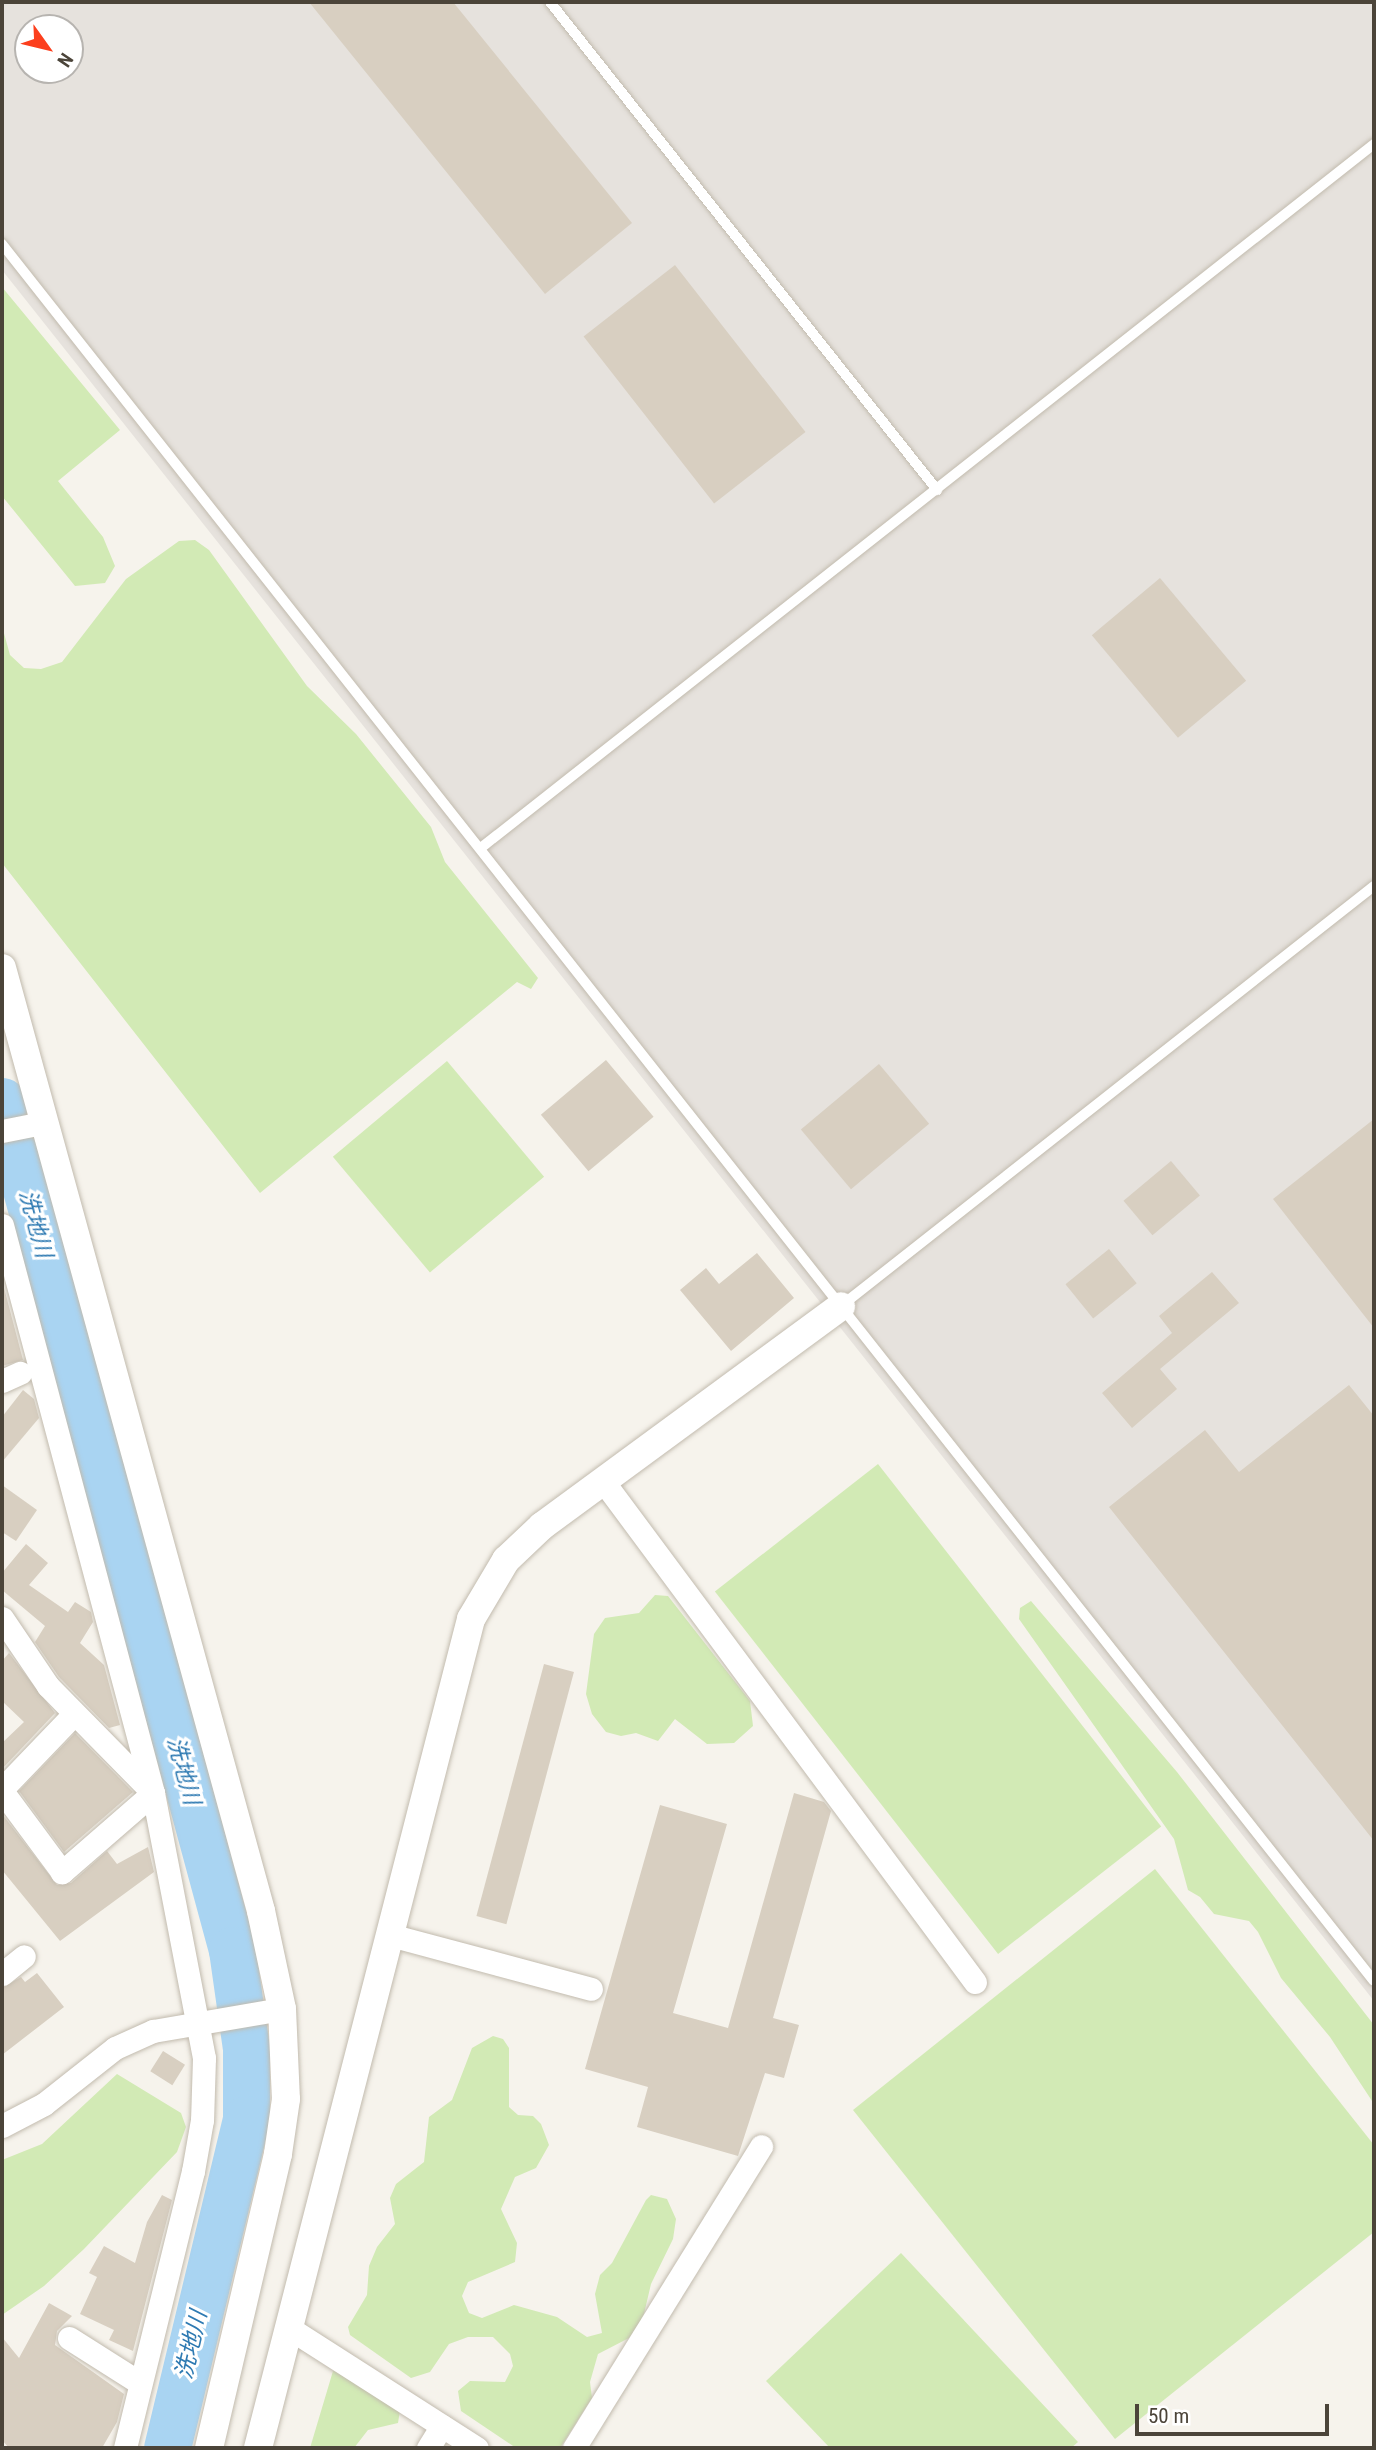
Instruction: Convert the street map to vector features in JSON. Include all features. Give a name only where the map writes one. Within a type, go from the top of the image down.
[{"type":"street","points":[[2,968],[34,1125],[261,1911],[286,2099],[278,2154],[209,2448]]},
{"type":"street","points":[[2,1132],[34,1125]]},
{"type":"street","points":[[2,1225],[153,1793],[205,2022],[202,2120],[125,2448]]},
{"type":"street","points":[[258,2448],[471,1619],[506,1560],[603,1480],[841,1306]]},
{"type":"street","points":[[603,1480],[975,1982]]},
{"type":"street","points":[[2,1618],[48,1686],[153,1793]]},
{"type":"street","points":[[74,1714],[2,1790],[62,1872],[153,1793]]},
{"type":"street","points":[[390,1935],[591,1989]]},
{"type":"street","points":[[2,1974],[24,1956]]},
{"type":"street","points":[[2,2126],[44,2104],[115,2048],[153,2031],[274,2011]]},
{"type":"street","points":[[574,2448],[761,2147]]},
{"type":"street","points":[[289,2328],[477,2448]]},
{"type":"street","points":[[69,2338],[140,2383]]},
{"type":"street","points":[[428,2448],[442,2426]]},
{"type":"lane","points":[[550,2],[937,491]]},
{"type":"lane","points":[[482,847],[1374,144]]},
{"type":"lane","points":[[2,244],[482,847],[1374,1981]]},
{"type":"lane","points":[[841,1306],[1374,886]]},
{"type":"shaded area","points":[[2,2],[1374,2],[1374,2001],[2,270]]},
{"type":"green space","points":[[2,287],[120,430],[58,481],[103,537],[115,566],[105,583],[75,586],[2,496]]},
{"type":"green space","points":[[195,540],[209,550],[307,686],[356,734],[431,827],[445,862],[538,978],[531,989],[517,982],[260,1193],[2,863],[2,626],[10,655],[24,668],[41,669],[62,662],[126,579],[179,541]]},
{"type":"green space","points":[[447,1061],[544,1177],[430,1272],[333,1157]]},
{"type":"green space","points":[[878,1464],[1161,1826],[998,1954],[715,1591]]},
{"type":"green space","points":[[655,1595],[668,1596],[750,1701],[753,1726],[734,1743],[707,1744],[675,1719],[658,1741],[636,1733],[621,1736],[606,1732],[592,1714],[586,1694],[594,1634],[605,1618],[639,1613]]},
{"type":"green space","points":[[1031,1601],[1177,1772],[1374,2025],[1374,2104],[1330,2037],[1281,1978],[1258,1932],[1249,1921],[1214,1914],[1200,1897],[1188,1890],[1174,1839],[1019,1619],[1020,1608]]},
{"type":"green space","points":[[1155,1869],[1374,2145],[1374,2232],[1115,2439],[853,2110]]},
{"type":"green space","points":[[493,2036],[503,2039],[509,2048],[509,2107],[518,2115],[533,2116],[541,2124],[549,2145],[536,2168],[515,2177],[501,2209],[517,2243],[515,2262],[468,2282],[462,2296],[469,2313],[482,2318],[514,2305],[557,2317],[587,2337],[602,2333],[595,2294],[600,2275],[612,2263],[646,2200],[651,2195],[667,2199],[676,2219],[673,2239],[651,2284],[643,2318],[629,2338],[598,2354],[590,2382],[592,2398],[560,2448],[516,2448],[461,2411],[458,2391],[470,2381],[505,2382],[513,2366],[510,2354],[493,2337],[468,2337],[449,2344],[430,2372],[411,2378],[350,2335],[348,2327],[367,2295],[369,2266],[377,2247],[395,2224],[390,2198],[396,2184],[424,2162],[429,2117],[452,2100],[472,2048]]},
{"type":"green space","points":[[117,2074],[181,2113],[186,2127],[177,2152],[84,2249],[44,2286],[2,2315],[2,2160],[42,2144]]},
{"type":"green space","points":[[901,2253],[1078,2442],[1071,2448],[830,2448],[766,2381]]},
{"type":"green space","points":[[333,2371],[342,2372],[400,2410],[398,2423],[368,2430],[354,2448],[310,2448]]},
{"type":"building","points":[[309,2],[453,2],[632,223],[545,294]]},
{"type":"building","points":[[675,265],[806,432],[714,503],[584,336]]},
{"type":"building","points":[[1160,578],[1246,681],[1178,738],[1092,635]]},
{"type":"building","points":[[606,1060],[654,1117],[588,1171],[541,1115]]},
{"type":"building","points":[[879,1064],[929,1124],[851,1189],[801,1130]]},
{"type":"building","points":[[1374,1119],[1374,1328],[1273,1199]]},
{"type":"building","points":[[1171,1161],[1200,1195],[1152,1235],[1124,1201]]},
{"type":"building","points":[[1109,1249],[1137,1283],[1093,1318],[1065,1284]]},
{"type":"building","points":[[757,1253],[794,1298],[731,1351],[680,1290],[706,1268],[719,1284]]},
{"type":"building","points":[[1212,1272],[1239,1303],[1160,1369],[1177,1389],[1132,1428],[1102,1393],[1172,1333],[1159,1316]]},
{"type":"building","points":[[2,1280],[23,1360],[2,1366]]},
{"type":"building","points":[[1349,1385],[1374,1416],[1374,1841],[1109,1507],[1205,1430],[1239,1472]]},
{"type":"building","points":[[23,1390],[34,1399],[39,1418],[2,1462],[2,1417]]},
{"type":"building","points":[[2,1485],[37,1510],[16,1541],[2,1532]]},
{"type":"building","points":[[26,1544],[48,1563],[29,1585],[68,1612],[75,1602],[91,1612],[93,1622],[80,1643],[104,1665],[120,1725],[109,1728],[59,1677],[35,1642],[45,1626],[2,1590],[2,1573]]},
{"type":"building","points":[[9,1653],[55,1713],[2,1769],[2,1743],[24,1722],[2,1701],[2,1661]]},
{"type":"building","points":[[544,1664],[574,1672],[506,1924],[476,1916]]},
{"type":"building","points":[[75,1733],[133,1792],[64,1852],[19,1791]]},
{"type":"building","points":[[794,1793],[824,1802],[831,1811],[773,2018],[799,2025],[784,2078],[765,2073],[738,2156],[637,2127],[648,2087],[585,2069],[660,1805],[727,1824],[673,2013],[728,2028]]},
{"type":"building","points":[[2,1814],[57,1885],[71,1883],[107,1851],[117,1864],[148,1847],[154,1872],[60,1941],[2,1870]]},
{"type":"building","points":[[37,1973],[64,2007],[2,2055],[2,1988],[21,1977],[25,1982]]},
{"type":"building","points":[[163,2051],[185,2065],[172,2085],[150,2071]]},
{"type":"building","points":[[162,2195],[172,2200],[133,2351],[109,2340],[114,2330],[80,2314],[97,2277],[89,2273],[104,2246],[135,2263],[147,2222]]},
{"type":"building","points":[[49,2303],[72,2316],[57,2331],[55,2345],[124,2394],[117,2422],[102,2448],[9,2448],[2,2440],[2,2337],[19,2358]]},
{"type":"waterway","name":"洗地川","points":[[2,1101],[232,1950],[246,2048],[246,2119],[167,2448]]}]
